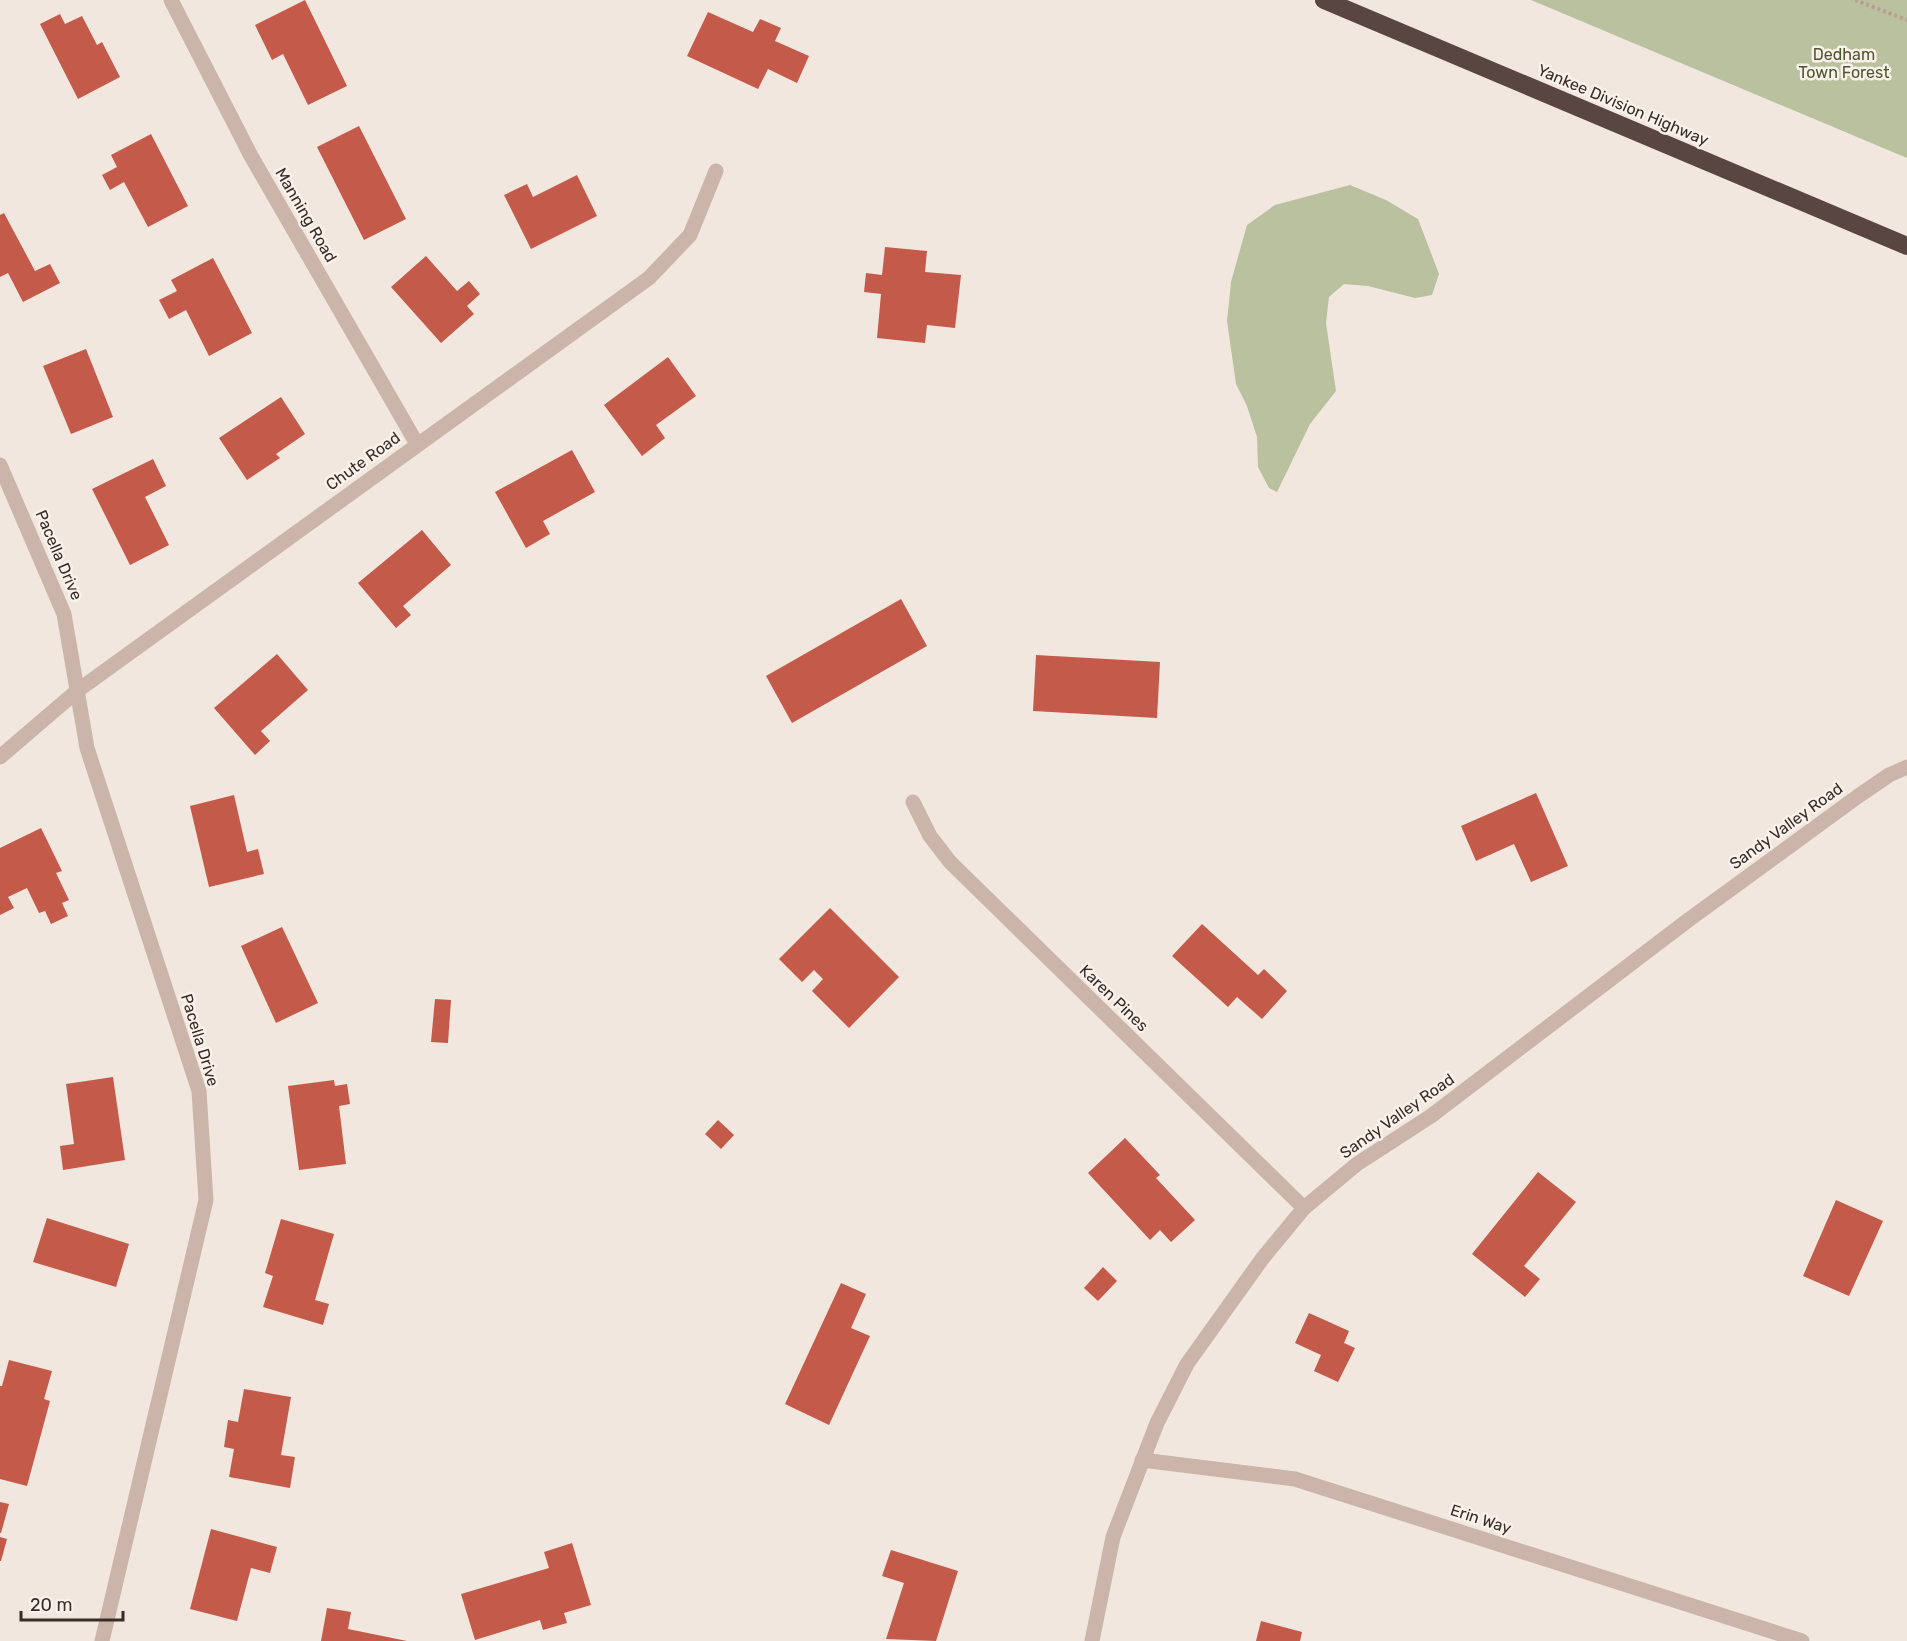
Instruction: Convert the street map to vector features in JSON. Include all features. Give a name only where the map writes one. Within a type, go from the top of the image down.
[{"type":"highway","name":"Yankee Division Highway","points":[[1324,0],[1907,246]]},
{"type":"street","name":"Manning Road","points":[[171,0],[251,156],[417,444]]},
{"type":"street","name":"Chute Road","points":[[0,757],[77,691],[649,278],[690,235],[716,171]]},
{"type":"street","name":"Pacella Drive","points":[[0,465],[64,614],[87,748],[199,1091],[206,1200],[102,1641]]},
{"type":"street","name":"Sandy Valley Road","points":[[1092,1641],[1113,1536],[1157,1423],[1187,1364],[1262,1258],[1304,1208],[1357,1164],[1431,1116],[1687,921],[1857,796],[1889,775],[1907,767]]},
{"type":"street","name":"Karen Pines","points":[[913,802],[930,836],[950,862],[1304,1208]]},
{"type":"street","name":"Erin Way","points":[[1142,1460],[1295,1479],[1802,1641]]},
{"type":"path","points":[[1855,0],[1907,20]]},
{"type":"green space","name":"Dedham Town Forest","points":[[1531,0],[1907,0],[1907,158]]},
{"type":"green space","points":[[1350,185],[1386,200],[1418,219],[1439,274],[1432,295],[1415,298],[1368,286],[1344,284],[1329,297],[1326,323],[1336,391],[1310,424],[1277,492],[1269,488],[1258,467],[1257,437],[1247,406],[1236,384],[1227,321],[1231,282],[1247,225],[1275,205]]},
{"type":"building","points":[[305,0],[347,86],[308,105],[283,54],[272,60],[255,25]]},
{"type":"building","points":[[708,12],[753,32],[760,19],[781,28],[775,41],[809,56],[797,83],[768,69],[758,89],[687,56]]},
{"type":"building","points":[[60,14],[65,24],[82,16],[97,45],[102,42],[120,77],[78,99],[40,24]]},
{"type":"building","points":[[359,126],[406,219],[364,240],[317,147]]},
{"type":"building","points":[[151,134],[188,206],[148,227],[124,182],[110,190],[102,175],[117,167],[111,155]]},
{"type":"building","points":[[577,175],[597,216],[531,249],[504,195],[527,184],[533,197]]},
{"type":"building","points":[[4,213],[35,271],[50,264],[60,283],[23,302],[8,273],[0,277],[0,215]]},
{"type":"building","points":[[885,247],[927,251],[925,272],[961,275],[955,328],[927,325],[925,343],[877,338],[881,294],[864,292],[866,273],[882,275]]},
{"type":"building","points":[[426,256],[457,291],[469,281],[480,294],[467,306],[474,314],[441,343],[391,287]]},
{"type":"building","points":[[213,258],[252,333],[209,356],[186,310],[169,319],[159,300],[177,291],[171,280]]},
{"type":"building","points":[[86,349],[113,417],[71,434],[43,366]]},
{"type":"building","points":[[668,357],[696,396],[656,425],[665,438],[642,456],[604,405]]},
{"type":"building","points":[[281,397],[305,434],[276,454],[280,458],[247,480],[219,438]]},
{"type":"building","points":[[572,450],[595,492],[543,521],[550,534],[526,548],[495,492]]},
{"type":"building","points":[[153,459],[166,486],[145,497],[169,545],[130,565],[92,489]]},
{"type":"building","points":[[422,530],[451,565],[403,606],[411,615],[396,628],[358,583]]},
{"type":"building","points":[[901,599],[927,646],[792,723],[766,676]]},
{"type":"building","points":[[277,654],[308,690],[261,731],[270,741],[255,755],[214,708]]},
{"type":"building","points":[[1036,655],[1160,662],[1157,718],[1033,711]]},
{"type":"building","points":[[1536,793],[1568,866],[1531,882],[1514,844],[1476,861],[1461,826]]},
{"type":"building","points":[[234,795],[247,852],[258,849],[264,874],[209,887],[190,806]]},
{"type":"building","points":[[41,828],[62,871],[56,873],[69,900],[62,903],[68,916],[51,924],[45,911],[39,913],[27,888],[8,897],[14,908],[0,915],[0,848]]},
{"type":"building","points":[[830,908],[899,977],[849,1028],[812,991],[823,979],[814,970],[802,982],[779,959]]},
{"type":"building","points":[[1202,924],[1258,975],[1264,969],[1287,991],[1262,1019],[1237,997],[1228,1007],[1172,956]]},
{"type":"building","points":[[282,927],[318,1003],[276,1023],[241,946]]},
{"type":"building","points":[[435,999],[451,1000],[448,1043],[431,1042]]},
{"type":"building","points":[[113,1077],[125,1160],[63,1170],[60,1146],[74,1144],[66,1084]]},
{"type":"building","points":[[334,1080],[335,1086],[347,1084],[350,1104],[339,1106],[346,1164],[299,1170],[288,1086]]},
{"type":"building","points":[[718,1120],[734,1135],[721,1149],[705,1134]]},
{"type":"building","points":[[1125,1138],[1160,1175],[1156,1178],[1195,1220],[1171,1242],[1160,1230],[1150,1240],[1088,1173]]},
{"type":"building","points":[[1538,1172],[1576,1202],[1524,1266],[1540,1279],[1525,1297],[1472,1254]]},
{"type":"building","points":[[1836,1200],[1883,1221],[1849,1296],[1803,1276]]},
{"type":"building","points":[[47,1218],[129,1244],[116,1287],[33,1262]]},
{"type":"building","points":[[281,1219],[334,1234],[315,1300],[329,1304],[323,1325],[263,1307],[273,1276],[265,1273]]},
{"type":"building","points":[[1103,1267],[1117,1281],[1098,1301],[1084,1288]]},
{"type":"building","points":[[841,1283],[866,1294],[851,1328],[870,1336],[829,1425],[785,1404]]},
{"type":"building","points":[[1309,1313],[1349,1331],[1344,1343],[1355,1348],[1338,1382],[1314,1371],[1321,1355],[1295,1343]]},
{"type":"building","points":[[9,1360],[52,1371],[44,1399],[50,1401],[27,1486],[0,1479],[0,1386],[2,1386]]},
{"type":"building","points":[[244,1389],[291,1397],[281,1455],[295,1457],[290,1488],[229,1477],[234,1449],[224,1447],[228,1420],[238,1422]]},
{"type":"building","points":[[0,1502],[9,1504],[1,1533],[0,1533]]},
{"type":"building","points":[[211,1529],[277,1547],[270,1573],[251,1568],[237,1621],[190,1609]]},
{"type":"building","points":[[0,1537],[7,1539],[1,1561],[0,1561]]},
{"type":"building","points":[[572,1543],[591,1605],[564,1613],[567,1623],[543,1630],[540,1620],[475,1640],[461,1594],[549,1568],[544,1552]]},
{"type":"building","points":[[891,1550],[958,1571],[936,1641],[886,1639],[904,1583],[882,1576]]},
{"type":"building","points":[[327,1608],[351,1612],[348,1629],[407,1641],[321,1641]]},
{"type":"building","points":[[1261,1621],[1302,1632],[1300,1641],[1256,1641]]}]
